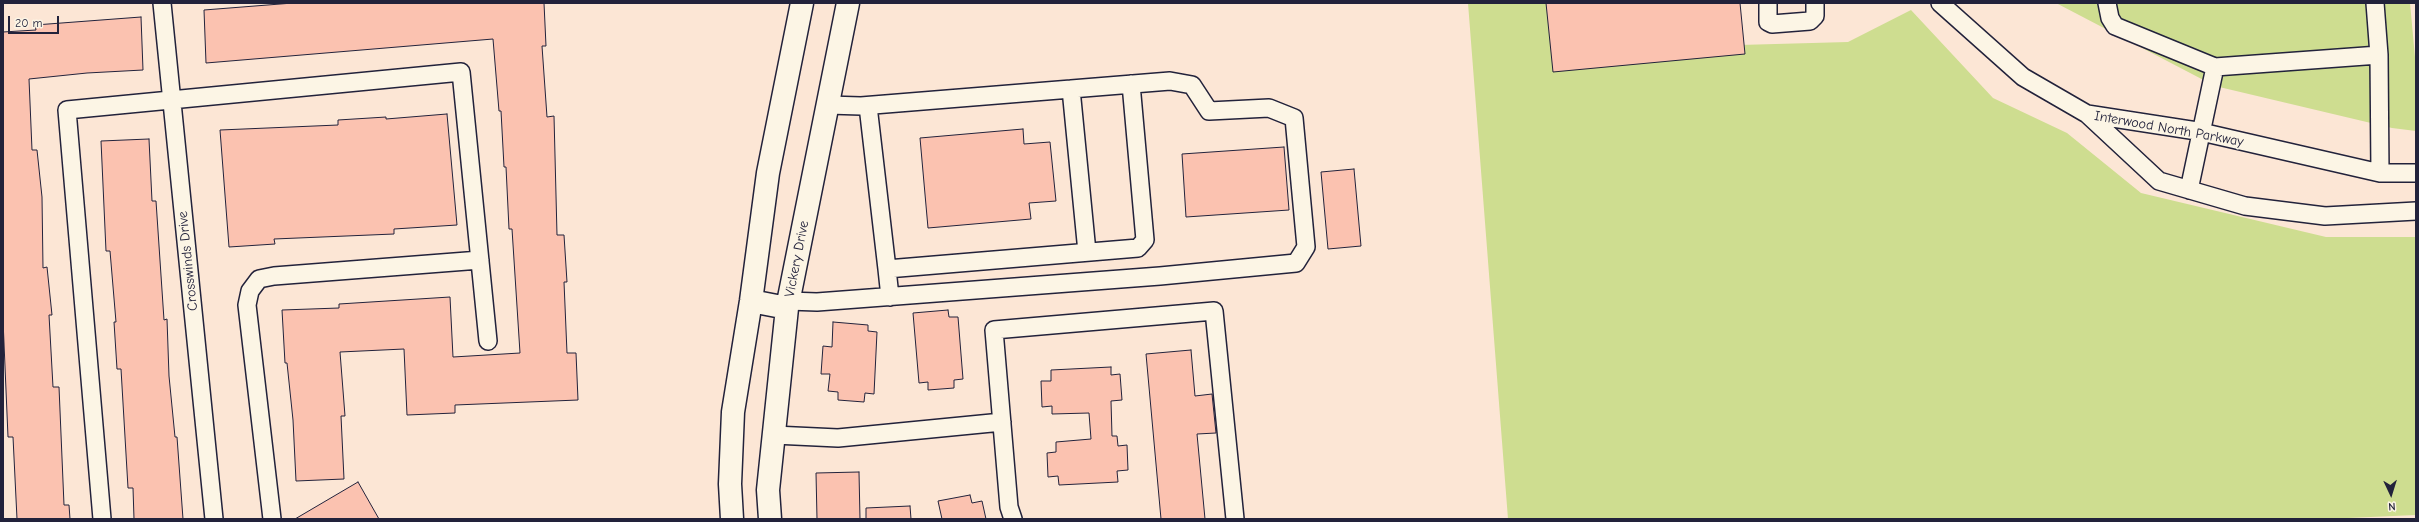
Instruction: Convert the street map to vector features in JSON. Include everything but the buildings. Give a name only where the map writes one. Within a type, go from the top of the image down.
[{"type":"main road","points":[[732,519],[730,484],[733,412],[751,301],[768,173],[802,3]]},
{"type":"main road","name":"Vickery Drive","points":[[770,519],[768,490],[788,305],[848,3]]},
{"type":"main road","points":[[751,301],[788,305]]},
{"type":"street","name":"Crosswinds Drive","points":[[162,3],[214,519]]},
{"type":"street","points":[[1768,3],[1768,22],[1772,24],[1810,21],[1815,16],[1815,3]]},
{"type":"street","points":[[1940,3],[2023,77],[2087,114]]},
{"type":"street","points":[[2107,3],[2110,18],[2115,26],[2215,67],[2379,55]]},
{"type":"street","points":[[2375,3],[2379,55],[2380,173]]},
{"type":"street","points":[[2190,190],[2215,67]]},
{"type":"street","points":[[102,519],[67,110],[461,72],[488,341]]},
{"type":"street","points":[[788,305],[1160,276],[1296,263],[1306,247],[1294,118],[1269,108],[1209,111],[1192,85],[1170,81],[868,106],[828,105]]},
{"type":"street","points":[[888,269],[1138,248],[1145,240],[1131,84]]},
{"type":"street","points":[[1071,89],[1087,252]]},
{"type":"street","points":[[868,106],[890,296]]},
{"type":"street","name":"Interwood North Parkway","points":[[2087,114],[2203,132],[2380,173],[2416,173]]},
{"type":"street","name":"Interwood North Parkway","points":[[2087,114],[2159,181],[2245,206],[2332,217],[2416,211]]},
{"type":"street","points":[[272,519],[247,305],[250,290],[259,280],[274,276],[480,260]]},
{"type":"street","points":[[1013,519],[1009,507],[994,330],[1214,311],[1235,519]]},
{"type":"street","points":[[774,435],[838,438],[1002,422]]},
{"type":"green space","points":[[1468,3],[1552,3],[1558,50],[1848,42],[1911,10],[1993,98],[2067,133],[2141,193],[2326,237],[2416,237],[2416,515],[2325,519],[1508,519]]},
{"type":"green space","points":[[2056,3],[2410,3],[2416,68],[2416,131],[2392,128],[2215,86]]}]
